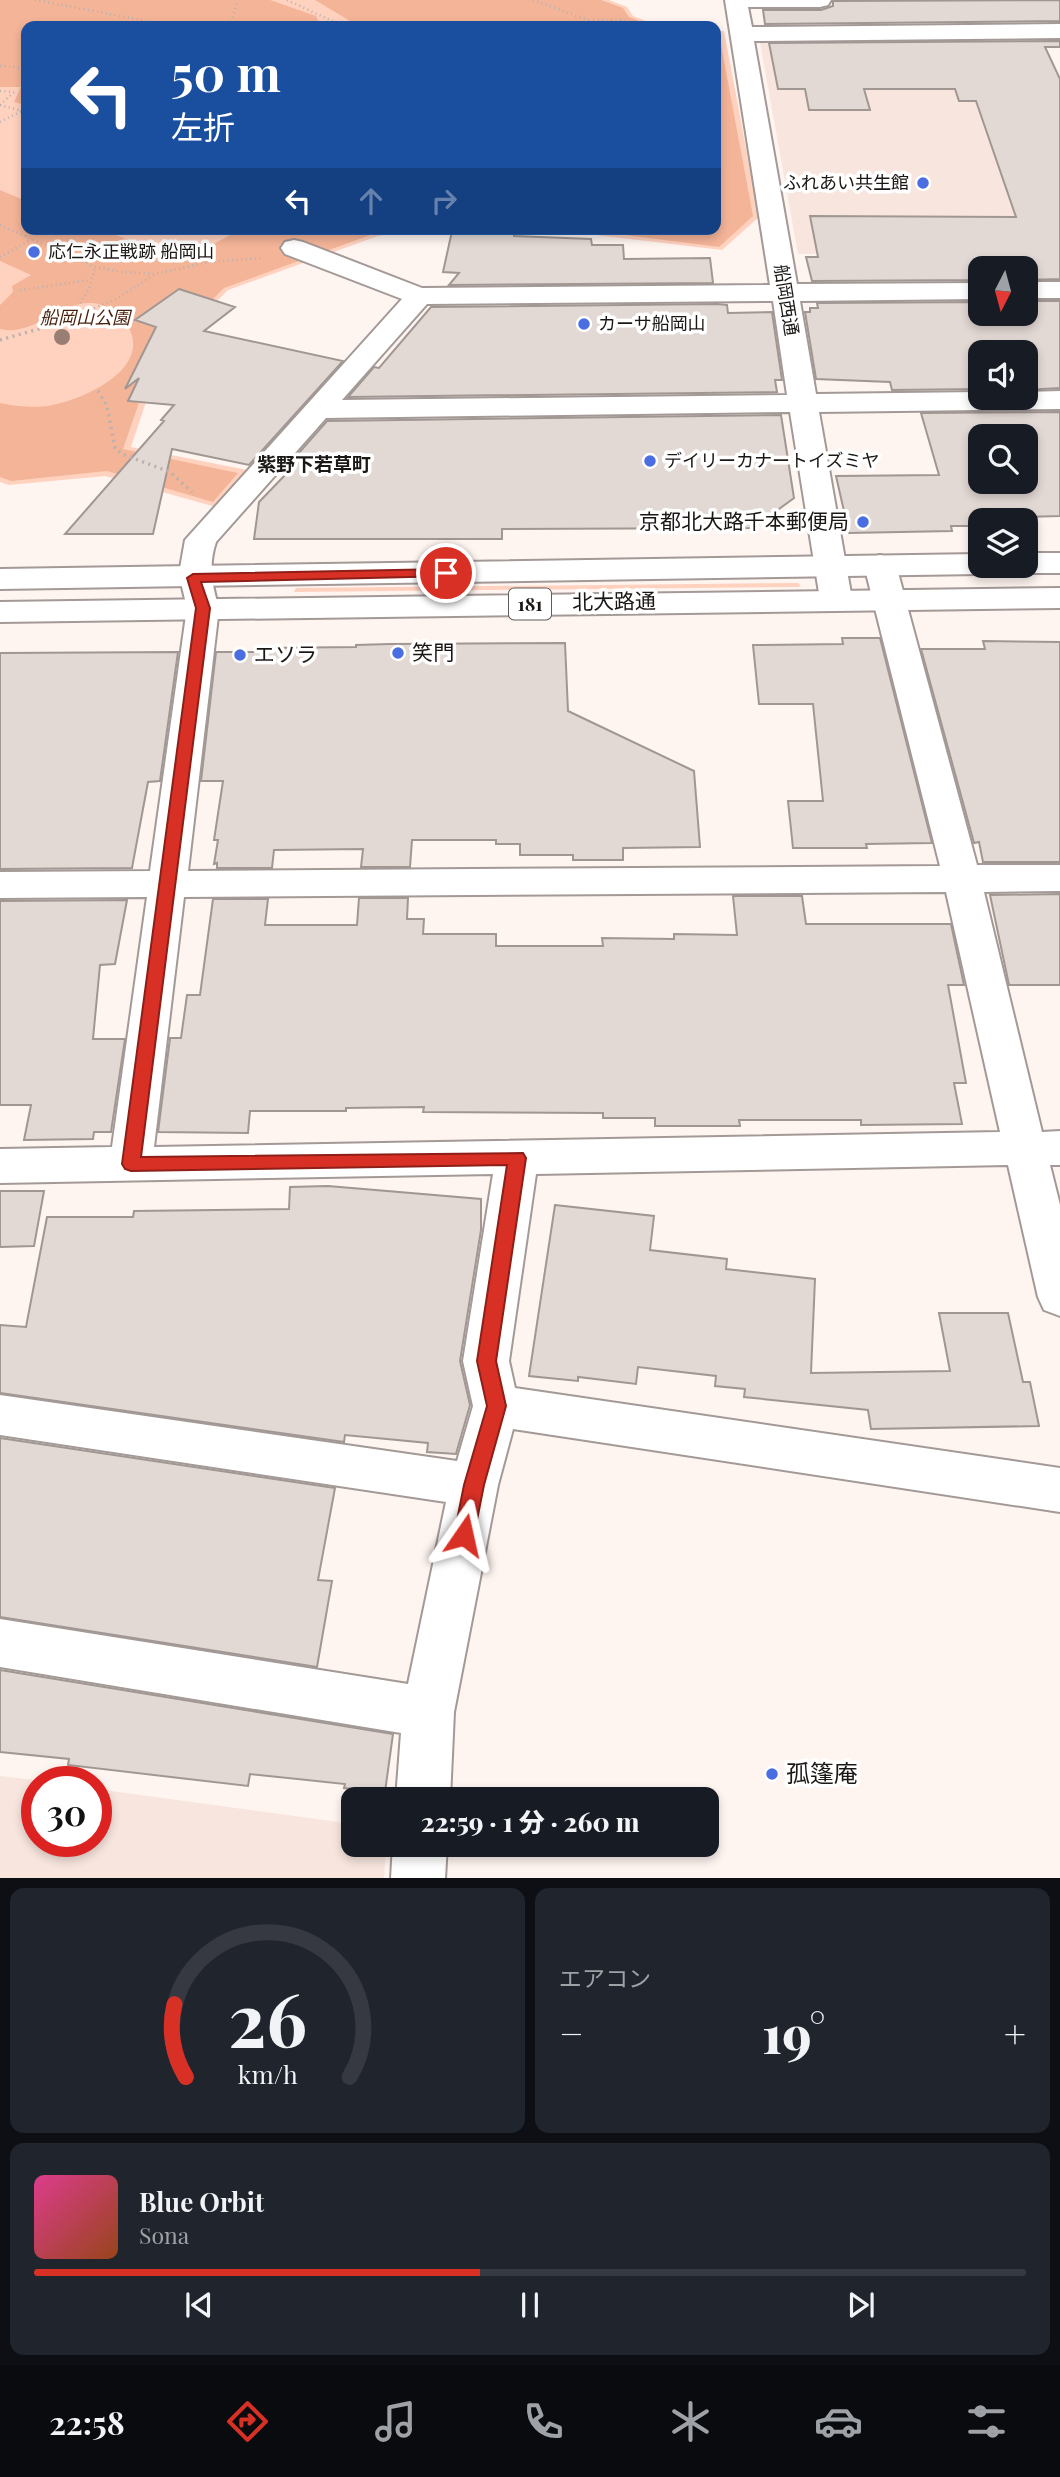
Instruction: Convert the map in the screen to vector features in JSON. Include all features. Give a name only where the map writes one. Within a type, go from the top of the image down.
[{"type":"street","points":[[736,1],[820,0]]},
{"type":"street","name":"船岡西通","points":[[736,1],[836,599]]},
{"type":"street","points":[[742,34],[994,21],[1060,31]]},
{"type":"street","points":[[293,248],[419,296],[968,291]]},
{"type":"street","points":[[1038,290],[1060,290]]},
{"type":"street","points":[[131,1164],[167,884],[198,593],[196,554],[201,540],[419,296]]},
{"type":"street","points":[[318,409],[1060,400]]},
{"type":"street","points":[[1038,563],[1060,563]]},
{"type":"street","name":"北大路通","points":[[0,612],[198,593],[830,566],[883,582],[1060,598]]},
{"type":"street","name":"北大路通","points":[[0,579],[198,593],[836,599],[883,582],[968,566]]},
{"type":"street","points":[[883,582],[962,879],[1043,1149],[1060,1297]]},
{"type":"street","points":[[0,885],[1060,878]]},
{"type":"street","points":[[0,1166],[1043,1149]]},
{"type":"street","points":[[424,1787],[428,1712],[474,1485],[496,1406],[486,1361],[517,1158]]},
{"type":"street","points":[[496,1406],[1060,1490]]},
{"type":"street","points":[[0,1415],[474,1485]]},
{"type":"street","points":[[0,1643],[428,1712]]},
{"type":"street","points":[[418,1878],[419,1857]]},
{"type":"path","points":[[35,0],[147,21]]},
{"type":"path","points":[[232,21],[238,0]]},
{"type":"path","points":[[287,0],[332,21]]},
{"type":"path","points":[[533,0],[592,20],[626,21]]},
{"type":"path","points":[[0,66],[21,68]]},
{"type":"path","points":[[0,91],[13,92],[0,105]]},
{"type":"path","points":[[0,105],[21,109]]},
{"type":"path","points":[[0,122],[21,112]]},
{"type":"path","points":[[0,225],[21,234]]},
{"type":"path","points":[[26,236],[95,267],[155,274],[209,262],[256,259],[293,248]]},
{"type":"path","points":[[0,257],[32,239]]},
{"type":"path","points":[[203,245],[209,262]]},
{"type":"path","points":[[68,323],[80,304],[95,267]]},
{"type":"path","points":[[0,340],[68,323],[116,300],[155,274]]},
{"type":"path","points":[[20,290],[91,280]]},
{"type":"path","points":[[98,391],[107,406],[115,448],[122,454],[170,472],[192,493],[198,509],[201,540]]},
{"type":"shaded area","points":[[0,0],[270,0],[316,16],[318,21],[21,21],[21,87],[0,87]]},
{"type":"shaded area","points":[[315,0],[601,0],[623,8],[629,17],[639,21],[350,21]]},
{"type":"shaded area","name":"ふれあい共生館","points":[[1018,37],[1048,115],[1060,251],[798,254],[760,43],[769,40]]},
{"type":"shaded area","points":[[721,45],[753,216],[719,247],[625,235],[721,235]]},
{"type":"shaded area","points":[[21,87],[21,104],[14,102]]},
{"type":"shaded area","points":[[0,190],[21,199],[21,235],[116,235],[147,247],[190,250],[214,244],[230,235],[370,235],[224,288],[155,356],[123,449],[238,473],[213,502],[107,471],[11,481],[0,477],[0,403],[42,407],[77,398],[109,381],[121,370],[130,358],[133,343],[129,328],[118,314],[102,305],[89,303],[76,305],[26,327],[0,329],[0,305],[13,292],[12,286],[31,275],[0,261]]},
{"type":"shaded area","points":[[0,1776],[21,1778],[21,1857],[112,1857],[112,1791],[341,1822],[341,1857],[385,1857],[384,1878],[0,1878]]},
{"type":"green space","name":"船岡山公園","points":[[0,0],[609,0],[627,7],[633,16],[646,21],[21,21],[21,235],[384,235],[228,290],[161,357],[131,447],[247,470],[216,507],[105,476],[9,485],[0,482]]},
{"type":"green space","points":[[721,31],[724,31],[759,217],[722,250],[596,235],[721,235]]},
{"type":"green space","points":[[798,583],[801,586],[294,592],[296,588]]},
{"type":"building","points":[[1060,0],[1060,21],[765,24],[763,10],[821,10],[833,6],[833,1]]},
{"type":"building","points":[[1060,41],[1060,47],[1045,47],[1060,79],[1060,279],[1038,280],[1038,256],[968,256],[968,280],[812,281],[806,257],[818,257],[810,216],[1016,217],[976,101],[959,101],[955,89],[864,89],[870,110],[809,110],[805,89],[778,89],[769,43]]},
{"type":"building","points":[[451,235],[514,235],[591,239],[592,245],[623,245],[624,259],[710,258],[713,283],[449,285],[459,273],[443,272]]},
{"type":"building","points":[[179,289],[235,307],[204,331],[343,361],[249,465],[172,449],[153,534],[65,534],[164,421],[161,420],[174,405],[128,401],[139,378],[125,389],[156,327],[135,320]]},
{"type":"building","points":[[1038,301],[1060,301],[1060,388],[1038,389],[1038,340],[968,340],[968,389],[892,390],[890,382],[816,379],[805,312],[810,312],[810,308],[818,308],[817,303],[968,302],[968,326],[1038,326]]},
{"type":"building","points":[[727,305],[728,313],[772,312],[782,380],[775,380],[777,392],[348,397],[374,367],[379,368],[431,307]]},
{"type":"building","points":[[1060,412],[1060,516],[1038,517],[1038,508],[968,508],[968,526],[951,526],[952,531],[849,533],[836,476],[939,475],[921,413]]},
{"type":"building","points":[[781,415],[794,498],[753,528],[502,529],[502,539],[254,539],[259,502],[287,473],[282,472],[327,421]]},
{"type":"building","points":[[842,638],[880,638],[932,843],[866,844],[867,848],[793,848],[788,801],[823,801],[813,704],[759,704],[753,645],[843,644]]},
{"type":"building","points":[[983,641],[1060,642],[1060,862],[983,862],[979,842],[974,843],[921,649],[985,649]]},
{"type":"building","points":[[565,643],[568,711],[694,771],[700,847],[623,848],[623,860],[573,860],[573,855],[520,855],[520,844],[496,844],[496,840],[412,840],[410,867],[361,867],[363,849],[274,850],[272,868],[217,868],[217,863],[214,864],[218,840],[214,840],[223,781],[201,781],[216,652],[390,644]]},
{"type":"building","points":[[178,652],[160,781],[148,782],[132,868],[0,869],[0,653]]},
{"type":"building","points":[[1060,894],[1060,985],[1009,985],[990,895]]},
{"type":"building","points":[[733,896],[802,896],[806,924],[951,924],[964,985],[948,985],[966,1083],[954,1083],[962,1124],[861,1125],[861,1120],[739,1120],[740,1126],[655,1126],[655,1118],[603,1118],[603,1113],[423,1112],[424,1107],[346,1108],[346,1111],[250,1111],[248,1133],[158,1132],[170,1038],[181,1038],[187,995],[200,995],[213,899],[268,899],[265,925],[357,925],[359,898],[408,898],[407,919],[424,919],[423,934],[496,934],[496,946],[603,946],[602,938],[674,939],[674,934],[737,935]]},
{"type":"building","points":[[127,900],[115,964],[100,965],[93,1039],[125,1039],[111,1132],[94,1132],[93,1139],[24,1140],[31,1105],[0,1105],[0,901]]},
{"type":"building","points":[[328,1186],[481,1199],[481,1230],[460,1361],[470,1405],[456,1454],[427,1452],[428,1443],[345,1435],[344,1442],[0,1393],[0,1325],[26,1327],[47,1217],[133,1217],[134,1211],[289,1209],[290,1187]]},
{"type":"building","points":[[0,1191],[44,1191],[34,1246],[0,1247]]},
{"type":"building","points":[[555,1205],[654,1216],[650,1250],[727,1259],[726,1269],[815,1279],[811,1373],[950,1371],[939,1313],[1008,1313],[1023,1382],[1030,1382],[1039,1426],[871,1429],[868,1410],[744,1397],[745,1389],[715,1386],[716,1376],[638,1367],[636,1384],[578,1377],[578,1381],[529,1376]]},
{"type":"building","points":[[0,1438],[335,1488],[318,1580],[332,1581],[317,1667],[0,1617]]},
{"type":"building","points":[[0,1670],[393,1734],[386,1787],[344,1787],[345,1784],[250,1774],[248,1786],[112,1770],[112,1766],[68,1765],[69,1759],[0,1752]]},
{"type":"place","name":"ふれあい共生館","points":[[923,183]]},
{"type":"place","name":"応仁永正戦跡 船岡山","points":[[34,252]]},
{"type":"place","name":"カーサ船岡山","points":[[584,324]]},
{"type":"place","name":"デイリーカナートイズミヤ","points":[[650,461]]},
{"type":"place","name":"京都北大路千本郵便局","points":[[863,522]]},
{"type":"place","name":"笑門","points":[[398,653]]},
{"type":"place","name":"エソラ","points":[[240,655]]},
{"type":"place","name":"孤篷庵","points":[[772,1774]]},
{"type":"district","name":"紫野下若草町","points":[[314,464]]},
{"type":"route","points":[[446,573],[193,578],[203,608],[131,1164],[517,1158],[486,1361],[496,1406],[474,1485],[464,1535]]}]
